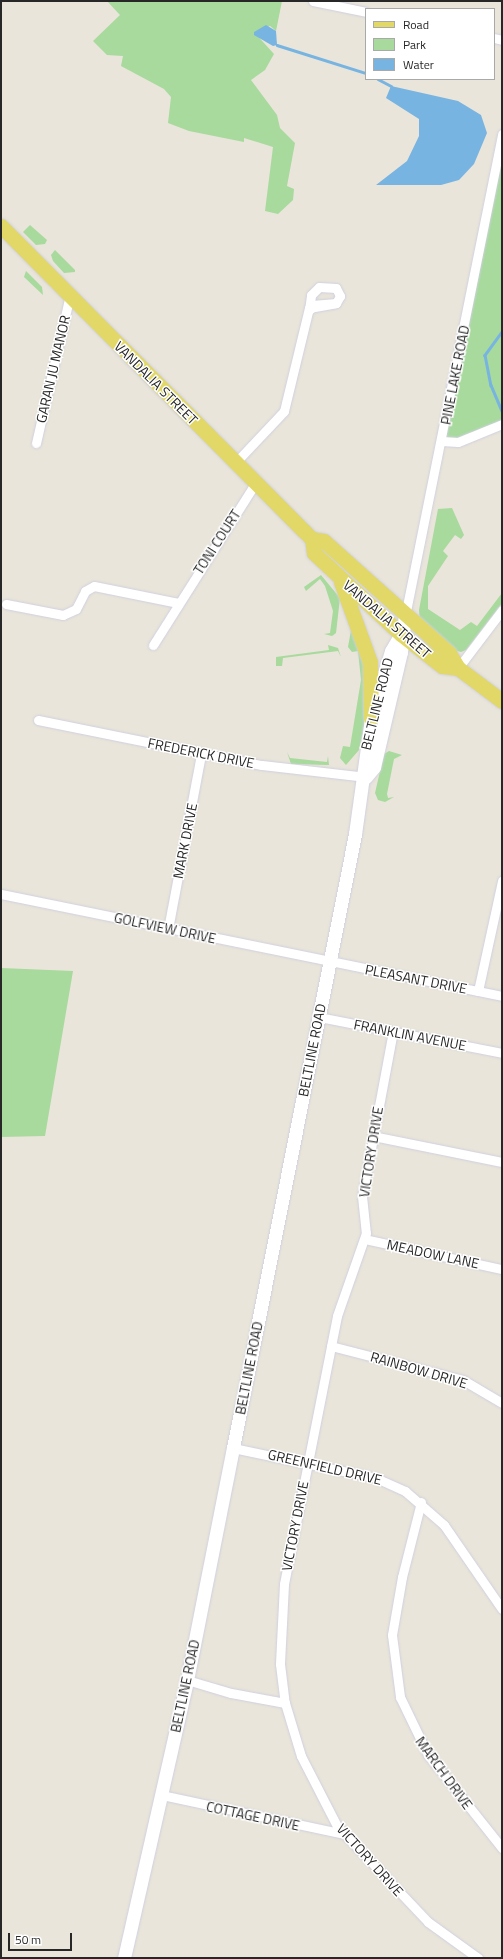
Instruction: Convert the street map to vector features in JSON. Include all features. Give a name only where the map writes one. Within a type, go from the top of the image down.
[{"type":"main road","name":"VANDALIA STREET","points":[[1,226],[312,539],[324,541],[405,616],[449,653],[458,668],[502,702]]},
{"type":"main road","name":"VANDALIA STREET","points":[[312,539],[314,553],[401,634],[442,666],[458,668]]},
{"type":"main road","points":[[338,576],[370,662],[371,718]]},
{"type":"main road","name":"BELTLINE ROAD","points":[[366,777],[374,767],[401,652],[401,634],[405,616]]},
{"type":"main road","name":"BELTLINE ROAD","points":[[124,1958],[162,1796],[187,1680],[366,777],[363,764],[371,718],[391,651],[401,634]]},
{"type":"street","points":[[313,1],[365,12]]},
{"type":"street","name":"PINE LAKE ROAD","points":[[405,616],[502,134]]},
{"type":"street","name":"GARAN JU MANOR","points":[[36,443],[70,295]]},
{"type":"street","points":[[236,462],[284,410],[309,310]]},
{"type":"street","points":[[441,441],[458,442],[502,424]]},
{"type":"street","name":"TONI COURT","points":[[153,645],[178,603],[256,482]]},
{"type":"street","points":[[6,604],[63,615],[76,609],[85,591],[94,586],[178,603]]},
{"type":"street","points":[[458,668],[502,610]]},
{"type":"street","name":"FREDERICK DRIVE","points":[[38,720],[202,754],[322,773],[366,777]]},
{"type":"street","name":"MARK DRIVE","points":[[168,929],[202,754]]},
{"type":"street","points":[[478,991],[502,881]]},
{"type":"street","name":"GOLFVIEW DRIVE","points":[[1,894],[330,962]]},
{"type":"street","name":"PLEASANT DRIVE","points":[[330,962],[502,996]]},
{"type":"street","name":"FRANKLIN AVENUE","points":[[319,1017],[502,1053]]},
{"type":"street","name":"VICTORY DRIVE","points":[[393,1031],[372,1136],[362,1196],[365,1239],[343,1294],[331,1346],[281,1609],[280,1664],[285,1703],[312,1782],[344,1834],[438,1932],[478,1958]]},
{"type":"street","points":[[372,1136],[502,1162]]},
{"type":"street","name":"MEADOW LANE","points":[[365,1239],[502,1269]]},
{"type":"street","name":"RAINBOW DRIVE","points":[[331,1346],[462,1380],[502,1403]]},
{"type":"street","name":"GREENFIELD DRIVE","points":[[233,1448],[308,1462],[376,1478],[421,1502],[444,1525],[502,1609]]},
{"type":"street","name":"MARCH DRIVE","points":[[421,1502],[402,1577],[392,1635],[400,1697],[428,1755],[502,1848]]},
{"type":"street","points":[[187,1680],[231,1693],[285,1703]]},
{"type":"street","name":"COTTAGE DRIVE","points":[[162,1796],[344,1834]]},
{"type":"green space","points":[[107,1],[282,1],[276,31],[270,26],[254,32],[274,54],[265,70],[251,80],[277,115],[280,128],[295,143],[287,186],[294,189],[293,200],[278,214],[265,211],[273,147],[244,138],[244,142],[189,131],[168,123],[171,97],[164,89],[121,66],[123,56],[107,55],[93,41],[120,15]]},
{"type":"green space","points":[[502,136],[502,424],[458,442],[441,441]]},
{"type":"green space","points":[[30,225],[47,240],[45,244],[36,245],[23,232]]},
{"type":"green space","points":[[55,250],[75,270],[75,272],[64,273],[53,261],[51,255]]},
{"type":"green space","points":[[26,271],[42,287],[43,295],[24,277]]},
{"type":"green space","points":[[452,508],[464,535],[461,539],[455,535],[443,551],[448,556],[428,586],[428,609],[460,630],[471,622],[477,626],[502,593],[502,603],[466,650],[461,652],[454,650],[420,622],[419,610],[438,509]]},
{"type":"green space","points":[[321,575],[340,598],[336,633],[332,636],[324,634],[330,633],[333,611],[325,586],[320,579],[306,591],[304,587]]},
{"type":"green space","points":[[351,630],[364,649],[367,710],[359,750],[346,765],[340,758],[343,746],[350,747],[361,680],[358,651],[352,652],[348,647]]},
{"type":"green space","points":[[328,645],[338,648],[341,657],[338,651],[283,658],[282,666],[276,666],[276,657],[329,650]]},
{"type":"green space","points":[[389,751],[402,755],[394,759],[387,794],[388,798],[394,797],[385,802],[378,800],[375,793],[384,754]]},
{"type":"green space","points":[[287,752],[290,758],[327,762],[328,756],[329,765],[291,764]]},
{"type":"green space","points":[[1,968],[73,971],[45,1136],[1,1137]]},
{"type":"water","points":[[266,25],[276,31],[277,45],[273,46],[254,35],[254,32]]},
{"type":"water","points":[[391,86],[458,101],[481,115],[487,133],[474,164],[459,180],[441,185],[376,185],[407,161],[419,136],[419,119],[386,98]]},
{"type":"waterway","points":[[277,45],[365,73]]},
{"type":"waterway","points":[[380,80],[391,86]]},
{"type":"waterway","points":[[502,332],[485,355],[491,385],[502,411]]}]
